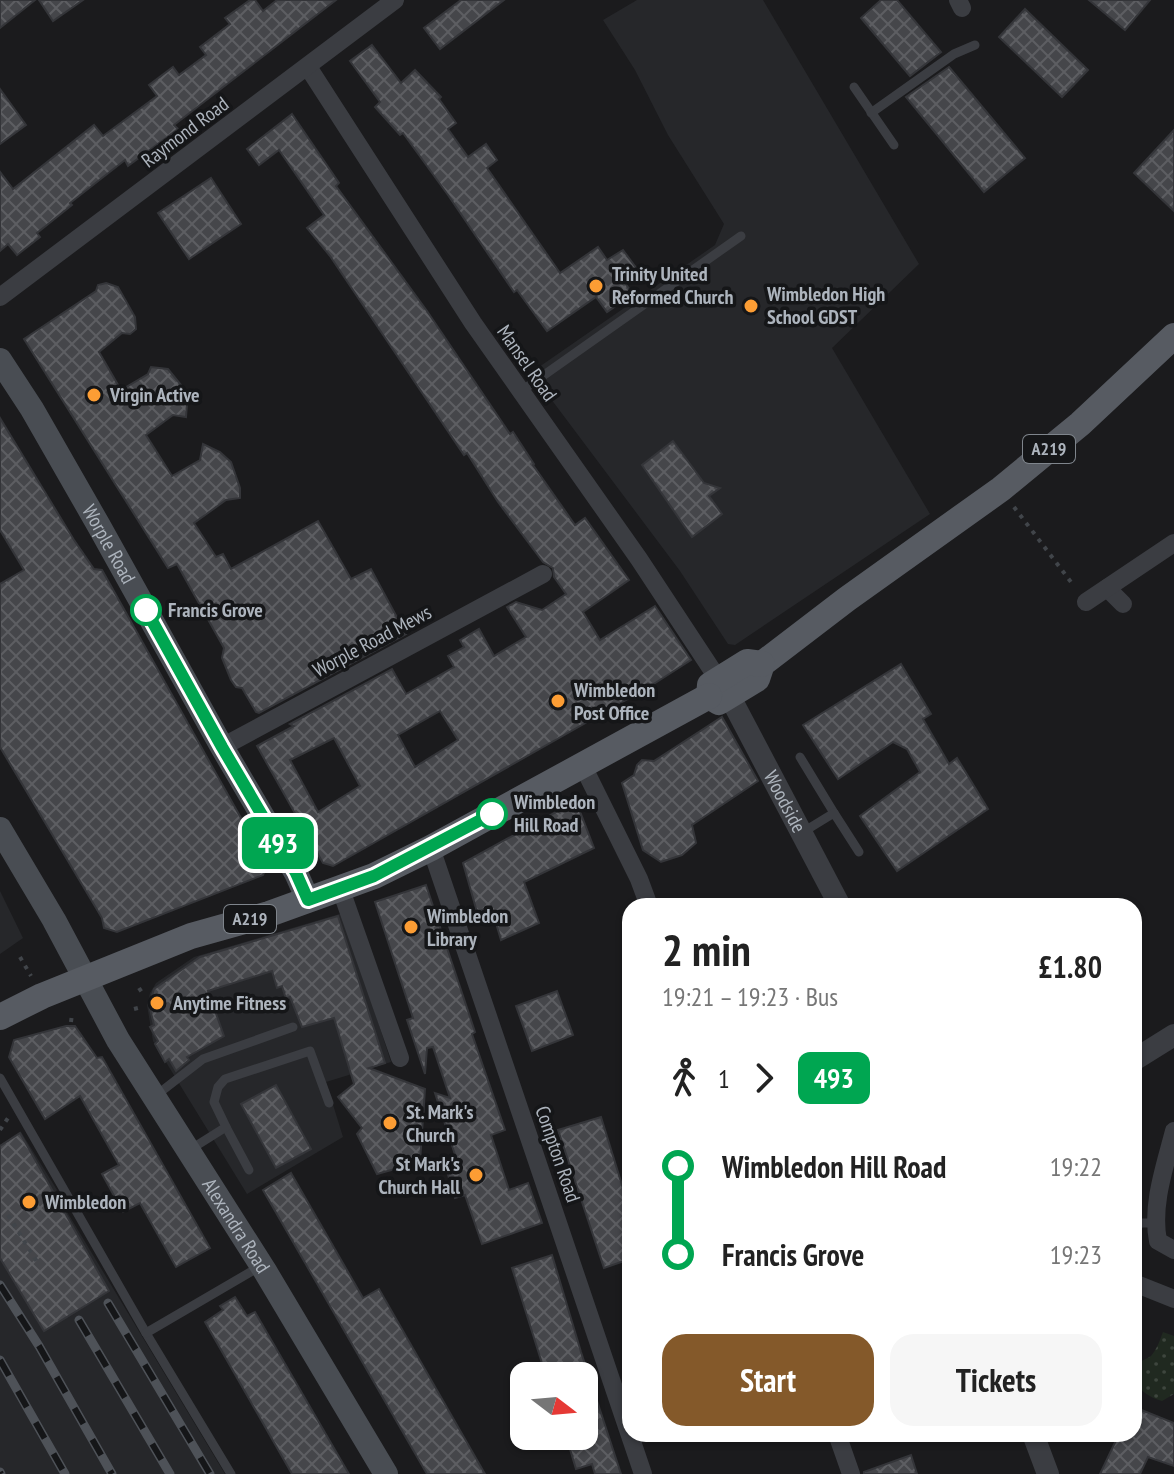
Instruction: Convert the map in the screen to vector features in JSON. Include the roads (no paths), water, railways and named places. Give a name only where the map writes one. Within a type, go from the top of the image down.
[{"type":"main road","name":"A219","points":[[0,1017],[42,996],[191,936],[341,890],[431,848],[719,691],[747,662],[762,664],[1001,489],[1080,424],[1174,336]]},
{"type":"main road","name":"Worple Road","points":[[0,360],[47,435],[296,873],[308,900]]},
{"type":"main road","name":"Alexandra Road","points":[[0,829],[54,920],[84,981],[262,1266],[386,1474]]},
{"type":"street","name":"Raymond Road","points":[[0,297],[395,0]]},
{"type":"street","name":"Mansel Road","points":[[308,67],[520,392],[669,605],[719,691]]},
{"type":"street","points":[[1086,602],[1174,543]]},
{"type":"street","name":"Worple Road Mews","points":[[222,747],[543,574]]},
{"type":"street","points":[[1107,588],[1123,604]]},
{"type":"street","name":"Woodside","points":[[719,691],[803,832],[836,898]]},
{"type":"street","points":[[582,764],[626,851],[646,898]]},
{"type":"street","name":"Compton Road","points":[[431,848],[622,1412]]},
{"type":"street","points":[[341,890],[400,1058]]},
{"type":"street","points":[[1142,1055],[1174,1035]]},
{"type":"street","points":[[1174,1131],[1155,1223],[1158,1241],[1174,1250]]},
{"type":"street","points":[[1142,1286],[1174,1299]]},
{"type":"street","name":"Compton Road","points":[[632,1442],[643,1474]]},
{"type":"street","points":[[840,1442],[851,1474]]},
{"type":"street","points":[[1036,1442],[1048,1474]]},
{"type":"lane","points":[[871,113],[954,54],[975,45]]},
{"type":"lane","points":[[854,87],[894,145]]},
{"type":"lane","points":[[520,392],[741,236]]},
{"type":"lane","points":[[800,757],[859,852]]},
{"type":"lane","points":[[803,832],[834,813]]},
{"type":"lane","points":[[154,1097],[203,1059],[293,1027]]},
{"type":"lane","points":[[249,1170],[214,1102],[218,1087],[225,1079],[310,1051],[329,1103]]},
{"type":"lane","points":[[0,1078],[231,1474]]},
{"type":"lane","points":[[188,1151],[226,1127]]},
{"type":"lane","points":[[1142,1223],[1155,1223]]},
{"type":"lane","points":[[146,1333],[262,1266]]},
{"type":"railway","points":[[0,1285],[39,1346],[112,1474]]},
{"type":"railway","points":[[108,1303],[210,1474]]},
{"type":"railway","points":[[79,1320],[170,1474]]},
{"type":"railway","points":[[0,1360],[65,1474]]},
{"type":"place","name":"Trinity United Reformed Church","points":[[596,286]]},
{"type":"place","name":"Wimbledon High School GDST","points":[[751,306]]},
{"type":"place","name":"Virgin Active","points":[[94,395]]},
{"type":"place","name":"Francis Grove","points":[[146,610]]},
{"type":"place","name":"Wimbledon Post Office","points":[[558,701]]},
{"type":"place","name":"Wimbledon Hill Road","points":[[492,814]]},
{"type":"place","name":"Wimbledon Library","points":[[411,927]]},
{"type":"place","name":"Anytime Fitness","points":[[157,1003]]},
{"type":"place","name":"St. Mark's Church","points":[[390,1123]]},
{"type":"place","name":"St Mark's Church Hall","points":[[476,1175]]},
{"type":"place","name":"Wimbledon","points":[[29,1202]]}]
